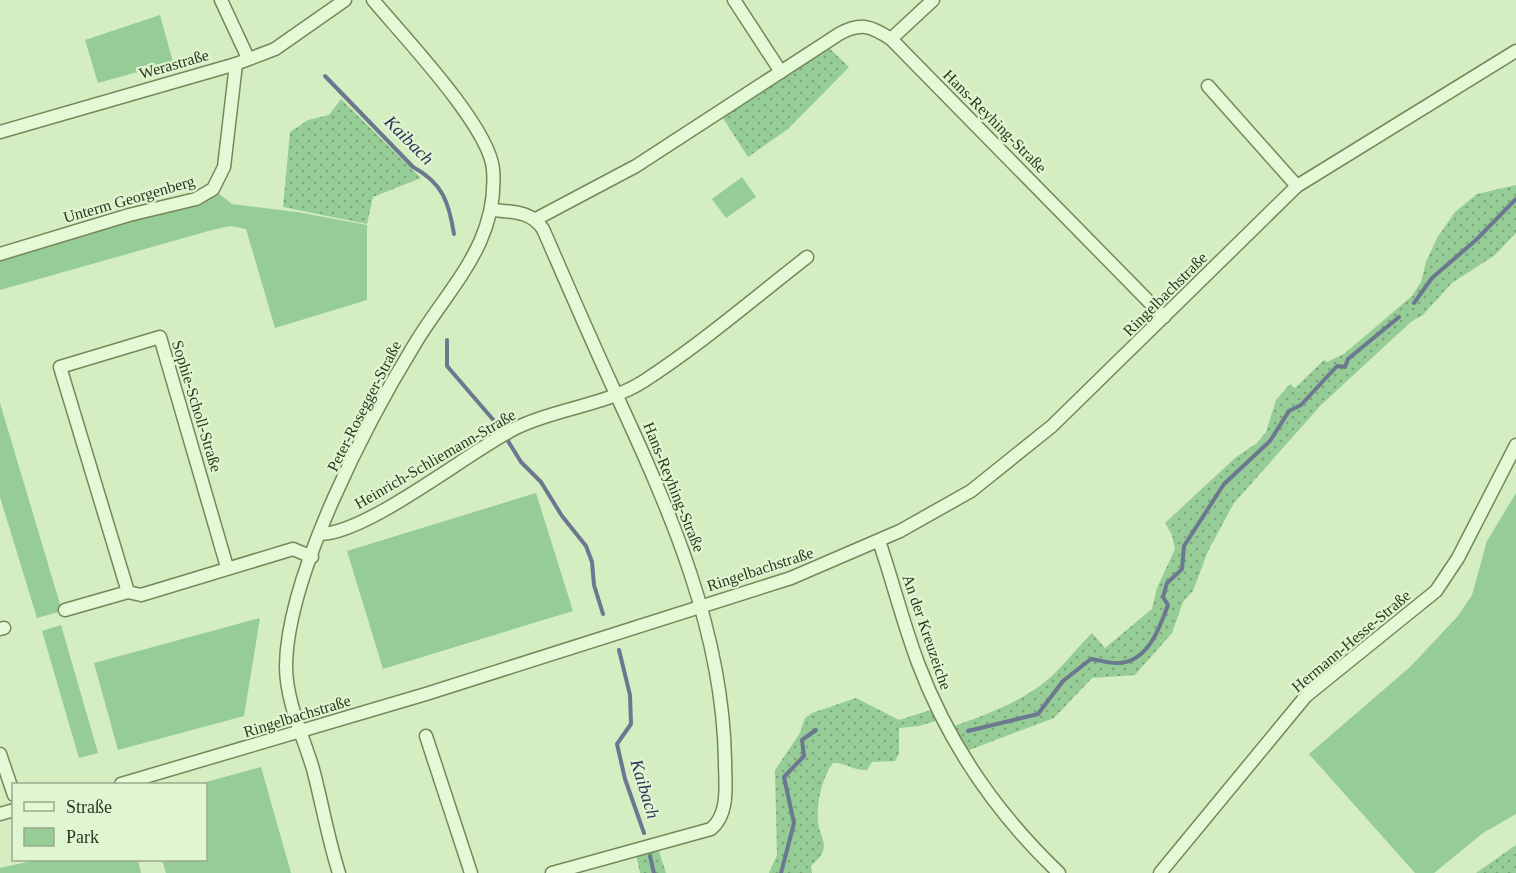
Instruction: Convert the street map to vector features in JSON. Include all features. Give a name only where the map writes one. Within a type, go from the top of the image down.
[{"type":"street","points":[[221,0],[248,58]]},
{"type":"street","name":"Werastraße","points":[[0,132],[236,64],[275,49],[345,0]]},
{"type":"street","name":"Peter-Rosegger-Straße","points":[[339,873],[289,693],[286,667],[297,600],[321,534],[388,393],[416,342],[466,269],[489,226],[493,210],[493,167],[474,122],[373,0]]},
{"type":"street","points":[[734,0],[781,72]]},
{"type":"street","points":[[891,39],[933,0]]},
{"type":"street","name":"Hans-Reyhing-Straße","points":[[552,873],[704,832],[716,824],[722,816],[725,799],[724,736],[716,666],[701,606],[666,506],[543,229],[536,219],[636,166],[854,26],[874,28],[891,39],[1164,316]]},
{"type":"street","name":"Ringelbachstraße","points":[[124,783],[301,732],[791,578],[879,542],[971,490],[1052,426],[1297,186],[1516,51]]},
{"type":"street","name":"Unterm Georgenberg","points":[[0,254],[129,215],[196,199],[213,189],[224,167],[236,64]]},
{"type":"street","points":[[1208,86],[1297,186]]},
{"type":"street","points":[[493,210],[536,219]]},
{"type":"street","name":"Heinrich-Schliemann-Straße","points":[[321,534],[349,528],[405,497],[518,428],[617,395],[645,380],[807,257]]},
{"type":"street","name":"Sophie-Scholl-Straße","points":[[129,592],[60,367],[160,337],[227,567]]},
{"type":"street","name":"Hermann-Hesse-Straße","points":[[1160,873],[1306,696],[1436,591],[1458,558],[1516,445]]},
{"type":"street","name":"An der Kreuzeiche","points":[[879,542],[917,663],[947,729],[973,773],[998,808],[1059,873]]},
{"type":"street","points":[[65,610],[129,592],[141,595],[227,567],[293,549],[312,557]]},
{"type":"street","points":[[426,736],[471,873]]},
{"type":"street","points":[[0,754],[12,789]]},
{"type":"green space","points":[[160,15],[173,62],[98,83],[85,40]]},
{"type":"green space","points":[[824,43],[849,67],[788,129],[748,157],[719,112]]},
{"type":"green space","points":[[341,99],[421,178],[373,197],[367,224],[283,207],[290,132],[308,120],[329,115]]},
{"type":"green space","points":[[742,177],[756,197],[726,218],[712,199]]},
{"type":"green space","points":[[1516,185],[1516,233],[1495,255],[1452,283],[1423,315],[1412,321],[1321,405],[1234,503],[1208,551],[1193,591],[1183,602],[1172,633],[1135,675],[1092,678],[1054,718],[964,752],[951,727],[992,712],[1031,692],[1054,674],[1092,633],[1105,648],[1152,609],[1157,588],[1175,549],[1172,535],[1165,523],[1235,458],[1257,443],[1266,432],[1276,400],[1290,384],[1295,388],[1324,360],[1327,362],[1344,354],[1412,296],[1421,282],[1426,262],[1437,238],[1455,212],[1477,194]]},
{"type":"green space","points":[[213,189],[232,204],[297,212],[367,225],[367,300],[275,328],[246,229],[230,226],[0,290],[0,254]]},
{"type":"green space","points":[[0,403],[62,611],[37,618],[0,497]]},
{"type":"green space","points":[[536,493],[573,611],[383,669],[347,551]]},
{"type":"green space","points":[[1516,493],[1516,814],[1483,833],[1434,873],[1415,873],[1309,754],[1410,667],[1458,616],[1472,595],[1487,541]]},
{"type":"green space","points":[[260,618],[244,716],[118,750],[94,663]]},
{"type":"green space","points":[[61,625],[98,753],[79,758],[42,631]]},
{"type":"green space","points":[[856,698],[899,720],[937,708],[942,719],[919,726],[899,728],[899,754],[895,761],[872,762],[867,770],[833,763],[825,777],[818,812],[824,848],[811,866],[812,873],[769,873],[777,855],[775,770],[800,733],[805,718],[812,713]]},
{"type":"green space","points":[[261,767],[291,873],[166,873],[162,861],[207,861],[207,783],[203,783]]},
{"type":"green space","points":[[1516,845],[1516,873],[1476,873]]},
{"type":"green space","points":[[658,848],[666,873],[640,873],[636,853]]},
{"type":"green space","points":[[32,861],[138,861],[141,873],[0,873],[0,868]]},
{"type":"waterway","name":"Kaibach","points":[[325,76],[413,167],[438,187],[447,203],[454,234]]},
{"type":"waterway","points":[[1414,303],[1432,278],[1476,240],[1516,199]]},
{"type":"waterway","points":[[968,731],[1038,714],[1063,681],[1091,659],[1119,663],[1138,657],[1157,633],[1168,605],[1163,597],[1167,583],[1182,569],[1184,546],[1224,484],[1270,441],[1289,411],[1301,405],[1337,366],[1345,367],[1348,359],[1399,317]]},
{"type":"waterway","name":"Kaibach","points":[[447,340],[447,366],[496,423]]},
{"type":"waterway","name":"Kaibach","points":[[508,441],[521,462],[541,482],[562,516],[586,546],[592,562],[594,585],[603,614]]},
{"type":"waterway","name":"Kaibach","points":[[619,650],[630,695],[631,724],[617,744],[625,779],[644,833]]},
{"type":"waterway","points":[[781,873],[794,823],[784,777],[804,756],[802,740],[816,730]]},
{"type":"waterway","name":"Kaibach","points":[[650,856],[654,873]]}]
